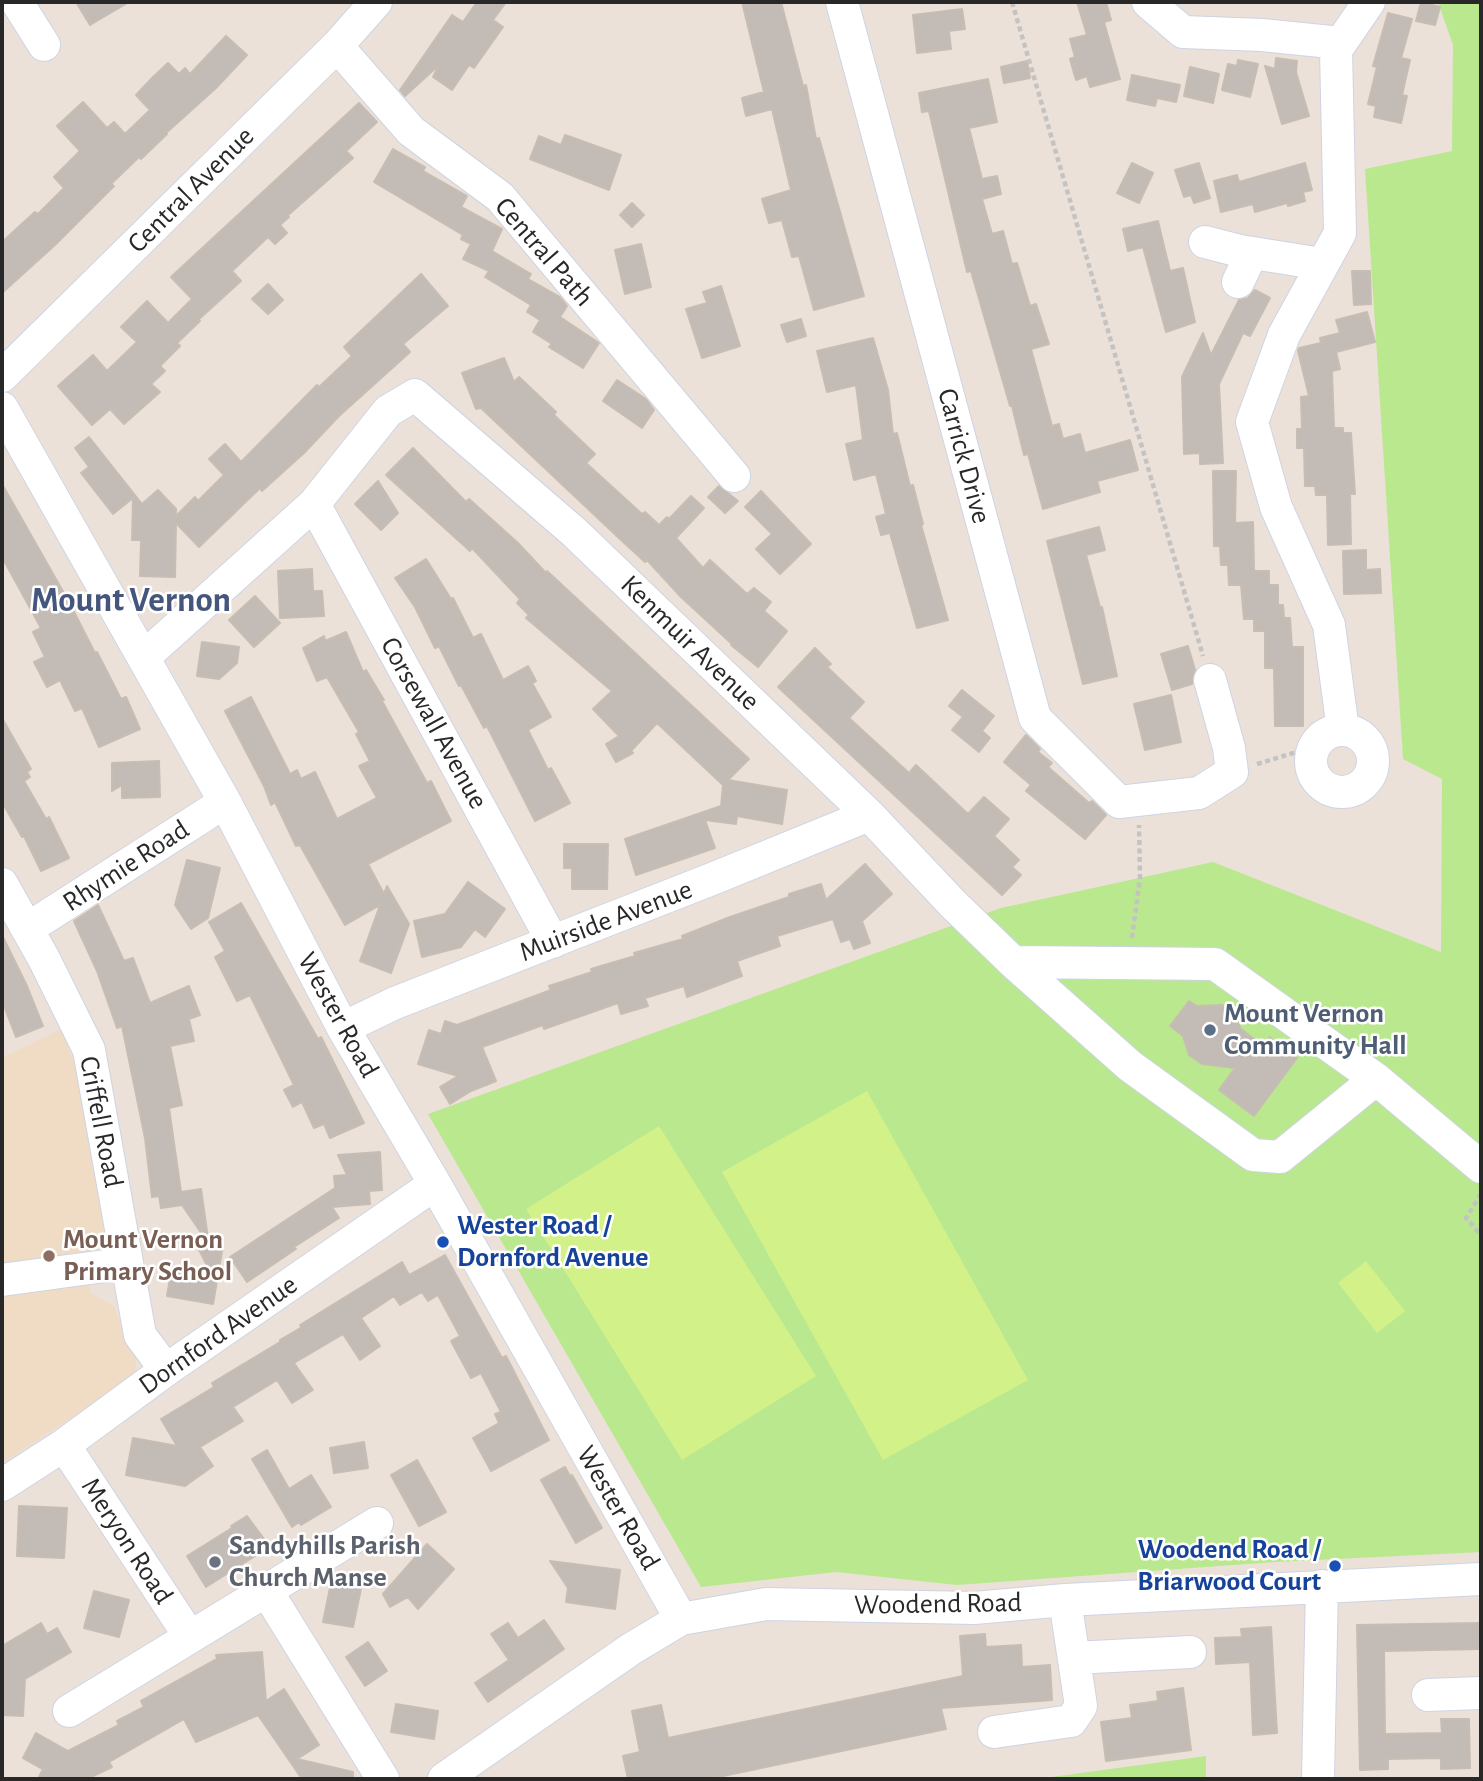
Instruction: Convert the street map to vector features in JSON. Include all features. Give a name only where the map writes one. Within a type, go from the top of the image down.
[{"type":"street","points":[[17,2],[44,44]]},
{"type":"street","name":"Central Avenue","points":[[2,376],[337,46],[376,2]]},
{"type":"street","name":"Carrick Drive","points":[[842,2],[1035,718],[1119,802],[1199,793],[1232,772]]},
{"type":"street","points":[[1148,2],[1183,32],[1262,35],[1341,43]]},
{"type":"street","points":[[1343,730],[1329,625],[1276,507],[1252,422],[1284,335],[1340,233],[1336,50],[1368,2]]},
{"type":"street","name":"Central Path","points":[[337,46],[411,131],[499,197],[734,476]]},
{"type":"street","points":[[1205,242],[1252,253],[1322,264]]},
{"type":"street","points":[[1237,282],[1252,253]]},
{"type":"street","name":"Kenmuir Avenue","points":[[314,504],[388,411],[415,395],[574,532],[869,815],[953,904],[1013,962],[1130,1066],[1253,1155],[1280,1157],[1376,1079]]},
{"type":"street","name":"Wester Road","points":[[2,408],[225,802],[343,1028],[435,1184],[681,1619]]},
{"type":"street","points":[[144,657],[314,504]]},
{"type":"street","name":"Corsewall Avenue","points":[[314,504],[553,942]]},
{"type":"street","points":[[1210,680],[1229,748],[1232,772]]},
{"type":"street","points":[[1343,730],[1357,734],[1368,744],[1373,758],[1370,776],[1360,788],[1348,792],[1334,792],[1322,786],[1310,766],[1313,747],[1324,734],[1343,730]]},
{"type":"street","name":"Rhymie Road","points":[[27,929],[225,802]]},
{"type":"street","name":"Muirside Avenue","points":[[343,1028],[395,1003],[869,815]]},
{"type":"street","name":"Criffell Road","points":[[2,884],[89,1050],[140,1335],[166,1370]]},
{"type":"street","points":[[1013,962],[1215,964],[1376,1079],[1481,1167]]},
{"type":"street","name":"Dornford Avenue","points":[[2,1485],[64,1445],[166,1370],[435,1184]]},
{"type":"street","points":[[2,1280],[127,1263]]},
{"type":"street","name":"Meryon Road","points":[[64,1445],[190,1637]]},
{"type":"street","points":[[69,1711],[377,1523]]},
{"type":"street","name":"Woodend Road","points":[[444,1779],[631,1649],[681,1619],[766,1604],[974,1608],[1065,1600],[1481,1579]]},
{"type":"street","points":[[1318,1779],[1322,1586]]},
{"type":"street","points":[[266,1590],[383,1779]]},
{"type":"street","points":[[993,1732],[1071,1721],[1081,1706],[1065,1600]]},
{"type":"street","points":[[1074,1658],[1190,1652]]},
{"type":"street","points":[[1428,1695],[1481,1693]]},
{"type":"path","points":[[1012,2],[1210,680]]},
{"type":"path","points":[[1232,772],[1313,747]]},
{"type":"path","points":[[1129,963],[1140,878],[1138,800]]},
{"type":"path","points":[[1481,1194],[1466,1218],[1481,1235]]},
{"type":"shaded area","name":"Mount Vernon Primary School","points":[[61,1029],[82,1084],[106,1244],[88,1268],[90,1293],[115,1307],[121,1327],[137,1352],[135,1376],[2,1463],[2,1058]]},
{"type":"green space","points":[[1438,2],[1481,2],[1481,1552],[1275,1562],[957,1585],[836,1572],[701,1587],[428,1114],[1001,908],[1213,862],[1441,952],[1442,779],[1403,759],[1365,169],[1452,151],[1453,45]]},
{"type":"green space","points":[[867,1091],[1028,1380],[883,1460],[722,1172]]},
{"type":"green space","points":[[659,1126],[816,1376],[682,1460],[526,1209]]},
{"type":"green space","points":[[1366,1261],[1405,1311],[1377,1333],[1338,1283]]},
{"type":"green space","points":[[1206,1756],[1206,1779],[1037,1779]]},
{"type":"building","points":[[76,2],[129,2],[90,25]]},
{"type":"building","points":[[477,2],[506,2],[493,20],[503,27],[474,68],[469,65],[452,90],[433,77],[439,65],[405,96],[400,90],[452,15],[463,22]]},
{"type":"building","points":[[742,2],[781,2],[803,86],[806,85],[816,139],[819,138],[864,296],[814,310],[799,256],[792,257],[782,220],[769,223],[762,199],[791,190],[772,109],[746,116],[742,98],[764,92]]},
{"type":"building","points":[[1077,2],[1106,2],[1111,20],[1104,22],[1120,79],[1090,87],[1087,76],[1076,80],[1070,59],[1075,57],[1070,39],[1087,35]]},
{"type":"building","points":[[1421,2],[1440,7],[1435,25],[1416,21]]},
{"type":"building","points":[[962,9],[965,29],[949,31],[951,49],[917,53],[913,15]]},
{"type":"building","points":[[1388,13],[1412,19],[1401,58],[1410,60],[1402,95],[1407,96],[1401,123],[1374,117],[1376,106],[1368,104],[1377,67],[1373,66]]},
{"type":"building","points":[[226,36],[247,55],[216,88],[111,184],[114,186],[56,244],[2,293],[2,242],[35,212],[38,214],[64,188],[54,177],[80,151],[57,126],[83,102],[107,128],[114,122],[125,134],[150,110],[136,95],[152,78],[168,63],[179,74],[185,68],[190,74]]},
{"type":"building","points":[[1276,58],[1297,61],[1296,72],[1309,116],[1282,124],[1265,66],[1275,69]]},
{"type":"building","points":[[1238,60],[1258,64],[1250,97],[1222,90],[1228,64],[1237,66]]},
{"type":"building","points":[[1027,61],[1030,78],[1004,83],[1001,67]]},
{"type":"building","points":[[1190,67],[1219,74],[1213,103],[1184,96]]},
{"type":"building","points":[[1132,75],[1180,85],[1176,102],[1157,98],[1155,106],[1127,100]]},
{"type":"building","points":[[988,79],[997,122],[969,128],[982,179],[997,176],[1001,194],[982,199],[992,234],[1003,231],[1012,264],[1017,263],[1030,306],[1036,304],[1049,344],[1031,349],[1052,426],[1059,424],[1063,439],[1080,434],[1085,453],[1130,440],[1138,470],[1097,481],[1100,492],[1043,509],[1028,454],[1024,455],[971,271],[967,272],[929,111],[922,112],[919,93]]},
{"type":"building","points":[[359,103],[377,122],[346,151],[353,158],[287,216],[289,217],[280,225],[287,233],[275,244],[268,237],[232,271],[241,281],[198,320],[200,321],[177,343],[180,346],[160,366],[165,371],[151,384],[160,392],[124,424],[110,409],[92,425],[58,386],[93,355],[107,371],[137,342],[121,327],[147,301],[168,323],[192,299],[171,277]]},
{"type":"building","points":[[565,135],[621,155],[609,190],[530,159],[539,136],[561,145]]},
{"type":"building","points":[[393,149],[425,167],[423,171],[467,196],[461,207],[502,229],[492,251],[531,274],[528,279],[560,297],[567,306],[560,317],[599,343],[583,368],[549,347],[552,344],[533,332],[540,320],[527,312],[531,305],[485,277],[489,271],[463,259],[471,244],[461,239],[463,235],[374,182]]},
{"type":"building","points":[[1132,163],[1153,173],[1139,203],[1117,193]]},
{"type":"building","points":[[1199,163],[1210,198],[1194,203],[1191,195],[1184,197],[1175,170]]},
{"type":"building","points":[[1305,163],[1312,190],[1303,192],[1305,201],[1255,212],[1253,204],[1221,212],[1214,181],[1237,175],[1239,182]]},
{"type":"building","points":[[632,203],[644,215],[632,227],[620,215]]},
{"type":"building","points":[[1158,221],[1170,271],[1183,268],[1195,322],[1166,332],[1143,247],[1128,251],[1123,229]]},
{"type":"building","points":[[641,244],[651,287],[625,294],[615,250]]},
{"type":"building","points":[[1352,271],[1370,271],[1371,304],[1354,305]]},
{"type":"building","points":[[421,274],[448,306],[403,344],[410,352],[339,416],[304,453],[262,491],[260,488],[199,547],[176,523],[175,577],[140,576],[141,540],[132,540],[133,498],[113,514],[81,473],[89,467],[75,448],[89,437],[142,504],[158,490],[176,509],[176,516],[195,497],[198,501],[224,475],[209,459],[225,444],[241,462],[317,385],[319,387],[352,356],[344,347]]},
{"type":"building","points":[[268,284],[283,300],[268,314],[252,299]]},
{"type":"building","points":[[721,286],[740,346],[702,358],[686,309],[707,303],[703,292]]},
{"type":"building","points":[[1255,290],[1270,298],[1250,336],[1243,333],[1219,384],[1223,463],[1200,464],[1200,453],[1184,454],[1182,377],[1203,333],[1211,355],[1239,300],[1248,298]]},
{"type":"building","points":[[1367,312],[1375,342],[1336,352],[1340,369],[1332,371],[1334,428],[1343,428],[1343,433],[1351,433],[1355,494],[1350,494],[1351,544],[1328,545],[1327,495],[1316,495],[1315,486],[1305,486],[1304,448],[1297,448],[1297,429],[1302,429],[1301,397],[1309,396],[1298,351],[1299,348],[1321,343],[1320,338],[1340,333],[1336,320]]},
{"type":"building","points":[[801,319],[806,336],[787,342],[781,325]]},
{"type":"building","points":[[873,338],[888,390],[893,434],[897,433],[910,486],[913,485],[923,524],[921,525],[948,620],[917,628],[890,533],[881,535],[876,517],[886,514],[876,474],[854,480],[846,444],[863,440],[856,385],[827,392],[817,351]]},
{"type":"building","points":[[504,358],[514,382],[519,377],[556,412],[554,415],[595,454],[586,463],[642,514],[645,512],[659,525],[667,517],[669,519],[691,496],[704,508],[676,538],[703,568],[710,560],[747,594],[754,588],[771,602],[764,611],[787,631],[758,667],[731,645],[647,560],[645,562],[481,408],[476,409],[462,373]]},
{"type":"building","points":[[617,380],[646,399],[654,410],[642,428],[603,401]]},
{"type":"building","points":[[413,448],[466,502],[469,499],[518,543],[546,573],[547,571],[749,759],[728,780],[787,790],[782,824],[737,816],[736,824],[705,820],[715,848],[636,875],[625,839],[721,806],[723,785],[657,723],[631,751],[633,753],[616,762],[606,744],[619,736],[593,709],[612,691],[526,618],[529,615],[517,603],[520,599],[472,548],[470,551],[386,475]]},
{"type":"building","points":[[1213,471],[1236,471],[1235,523],[1253,522],[1254,571],[1269,571],[1269,585],[1278,585],[1278,605],[1283,605],[1284,618],[1290,618],[1292,647],[1303,647],[1303,726],[1275,726],[1274,668],[1265,668],[1265,631],[1254,631],[1254,619],[1244,619],[1241,585],[1229,585],[1228,565],[1221,565],[1220,546],[1214,546]]},
{"type":"building","points":[[378,481],[398,513],[381,530],[355,504]]},
{"type":"building","points":[[2,484],[121,699],[126,697],[140,729],[99,747],[82,708],[75,711],[60,680],[47,687],[34,662],[45,657],[33,632],[41,628],[2,557]]},
{"type":"building","points":[[719,486],[738,501],[725,513],[708,497]]},
{"type":"building","points":[[761,491],[811,544],[780,574],[756,549],[772,534],[745,507]]},
{"type":"building","points":[[1099,527],[1105,550],[1086,555],[1102,607],[1117,676],[1083,684],[1047,541]]},
{"type":"building","points":[[1366,550],[1366,570],[1380,569],[1381,593],[1344,594],[1343,551]]},
{"type":"building","points":[[426,559],[451,599],[453,598],[473,638],[481,634],[503,680],[528,666],[536,681],[532,683],[551,717],[528,730],[548,770],[551,768],[570,803],[535,821],[487,726],[484,728],[439,646],[435,648],[415,607],[395,578]]},
{"type":"building","points":[[312,569],[313,591],[322,591],[324,616],[280,618],[278,571]]},
{"type":"building","points":[[255,596],[280,623],[254,647],[229,620]]},
{"type":"building","points":[[346,632],[363,672],[366,670],[384,700],[382,701],[427,783],[431,781],[451,821],[368,864],[384,894],[387,886],[409,924],[391,973],[360,961],[380,905],[345,925],[300,845],[296,846],[275,802],[271,805],[225,711],[251,697],[290,774],[297,770],[301,779],[315,772],[337,819],[377,798],[359,766],[370,761],[356,734],[359,732],[327,677],[317,681],[303,648],[324,636],[325,641]]},
{"type":"building","points":[[202,642],[239,647],[237,663],[219,679],[197,676]]},
{"type":"building","points":[[1188,646],[1195,670],[1192,684],[1172,690],[1161,654]]},
{"type":"building","points":[[815,648],[831,664],[827,667],[864,702],[849,718],[909,773],[916,765],[968,814],[984,797],[1009,819],[994,836],[1019,860],[1012,867],[1021,875],[1002,895],[778,687]]},
{"type":"building","points":[[962,690],[994,716],[982,731],[990,738],[979,752],[952,730],[963,717],[949,706]]},
{"type":"building","points":[[1171,695],[1181,742],[1145,750],[1134,704]]},
{"type":"building","points":[[2,718],[31,769],[27,772],[30,777],[24,781],[46,819],[49,817],[69,858],[41,871],[24,836],[22,837],[2,802]]},
{"type":"building","points":[[1026,735],[1040,749],[1038,752],[1052,763],[1048,767],[1106,815],[1085,839],[1026,791],[1031,785],[1004,762]]},
{"type":"building","points":[[159,761],[160,797],[122,798],[122,785],[112,791],[112,763]]},
{"type":"building","points":[[564,844],[608,844],[607,889],[572,889],[572,868],[564,868]]},
{"type":"building","points":[[187,860],[220,868],[208,918],[191,929],[175,905]]},
{"type":"building","points":[[865,864],[892,894],[862,921],[870,943],[854,949],[850,939],[841,942],[833,919],[777,936],[780,946],[737,961],[742,976],[687,997],[684,986],[645,998],[648,1006],[621,1014],[618,1003],[544,1029],[543,1025],[482,1047],[496,1081],[471,1091],[450,1104],[440,1087],[458,1076],[418,1064],[429,1030],[441,1034],[445,1021],[457,1025],[551,990],[549,986],[592,972],[591,969],[683,939],[682,936],[789,897],[789,894],[821,884],[826,900]]},
{"type":"building","points":[[468,882],[505,909],[485,937],[475,929],[461,947],[422,957],[414,921],[445,914]]},
{"type":"building","points":[[241,903],[318,1039],[321,1037],[364,1123],[330,1138],[324,1124],[314,1128],[302,1102],[293,1107],[284,1090],[294,1085],[250,995],[237,1001],[215,957],[225,951],[209,922]]},
{"type":"building","points":[[98,905],[124,961],[133,958],[150,1003],[189,986],[200,1015],[189,1019],[194,1041],[170,1046],[182,1105],[169,1108],[181,1192],[201,1189],[208,1238],[215,1235],[223,1246],[213,1304],[167,1296],[172,1267],[211,1273],[196,1244],[206,1240],[182,1205],[161,1208],[159,1196],[152,1197],[145,1138],[122,1026],[117,1028],[97,971],[74,921]]},
{"type":"building","points":[[2,935],[43,1026],[16,1037],[2,1001]]},
{"type":"building","points":[[1189,1001],[1197,1006],[1222,1005],[1233,1013],[1241,1029],[1263,1046],[1269,1037],[1297,1058],[1254,1116],[1219,1090],[1235,1068],[1202,1064],[1189,1055],[1183,1036],[1170,1026]]},
{"type":"building","points":[[380,1152],[382,1190],[369,1191],[370,1204],[332,1207],[339,1218],[247,1282],[230,1257],[335,1188],[334,1176],[347,1175],[338,1155]]},
{"type":"building","points":[[445,1255],[502,1358],[506,1356],[549,1440],[491,1471],[473,1438],[499,1423],[495,1414],[501,1412],[481,1373],[471,1378],[451,1341],[460,1336],[438,1295],[428,1301],[422,1292],[400,1305],[394,1296],[361,1318],[380,1346],[360,1360],[343,1334],[294,1363],[313,1390],[292,1403],[277,1380],[233,1407],[243,1421],[200,1447],[213,1466],[185,1486],[126,1475],[133,1438],[177,1446],[161,1419],[214,1387],[212,1383],[402,1262],[409,1275]]},
{"type":"building","points":[[364,1442],[368,1468],[334,1473],[330,1448]]},
{"type":"building","points":[[267,1450],[289,1489],[311,1475],[331,1507],[301,1525],[299,1522],[292,1527],[252,1459]]},
{"type":"building","points":[[417,1460],[446,1512],[419,1526],[391,1475]]},
{"type":"building","points":[[565,1467],[602,1528],[576,1543],[541,1480]]},
{"type":"building","points":[[19,1506],[67,1508],[64,1558],[17,1556]]},
{"type":"building","points":[[247,1516],[267,1543],[261,1547],[263,1551],[206,1587],[187,1556]]},
{"type":"building","points":[[427,1544],[454,1569],[418,1609],[408,1597],[390,1607],[383,1594]]},
{"type":"building","points":[[550,1561],[620,1570],[615,1609],[566,1602],[568,1588]]},
{"type":"building","points":[[333,1573],[363,1579],[353,1627],[323,1622]]},
{"type":"building","points":[[94,1591],[129,1600],[119,1637],[84,1628]]},
{"type":"building","points":[[544,1620],[564,1649],[488,1702],[475,1683],[509,1660],[491,1634],[508,1623],[518,1638]]},
{"type":"building","points":[[41,1623],[47,1634],[57,1628],[71,1652],[25,1679],[23,1716],[2,1715],[2,1646]]},
{"type":"building","points":[[1481,1623],[1481,1649],[1384,1651],[1385,1734],[1442,1733],[1441,1719],[1469,1719],[1470,1768],[1441,1769],[1441,1758],[1388,1759],[1388,1769],[1360,1770],[1357,1625]]},
{"type":"building","points":[[1271,1627],[1277,1733],[1253,1735],[1250,1662],[1216,1664],[1215,1638],[1242,1637],[1241,1629]]},
{"type":"building","points":[[985,1634],[986,1647],[1021,1645],[1022,1667],[1050,1665],[1052,1700],[941,1708],[946,1729],[709,1779],[628,1779],[623,1756],[640,1752],[632,1711],[661,1705],[668,1738],[963,1676],[960,1636]]},
{"type":"building","points":[[368,1642],[387,1671],[365,1686],[346,1657]]},
{"type":"building","points":[[262,1652],[266,1701],[284,1689],[319,1745],[297,1759],[353,1772],[353,1779],[302,1779],[258,1715],[196,1742],[184,1719],[109,1762],[112,1767],[87,1779],[38,1779],[43,1769],[23,1758],[36,1733],[68,1751],[119,1725],[117,1721],[144,1707],[141,1701],[217,1659],[216,1655]]},
{"type":"building","points":[[1183,1688],[1191,1750],[1106,1761],[1101,1722],[1132,1718],[1130,1705],[1158,1701],[1157,1692]]},
{"type":"building","points":[[396,1704],[438,1711],[434,1739],[391,1732]]},
{"type":"place","name":"Mount Vernon Community Hall","points":[[1210,1030]]},
{"type":"place","name":"Wester Road / Dornford Avenue","points":[[443,1242]]},
{"type":"place","name":"Mount Vernon Primary School","points":[[49,1256]]},
{"type":"place","name":"Sandyhills Parish Church Manse","points":[[215,1562]]},
{"type":"place","name":"Woodend Road / Briarwood Court","points":[[1335,1566]]},
{"type":"district","name":"Mount Vernon","points":[[131,600]]}]
